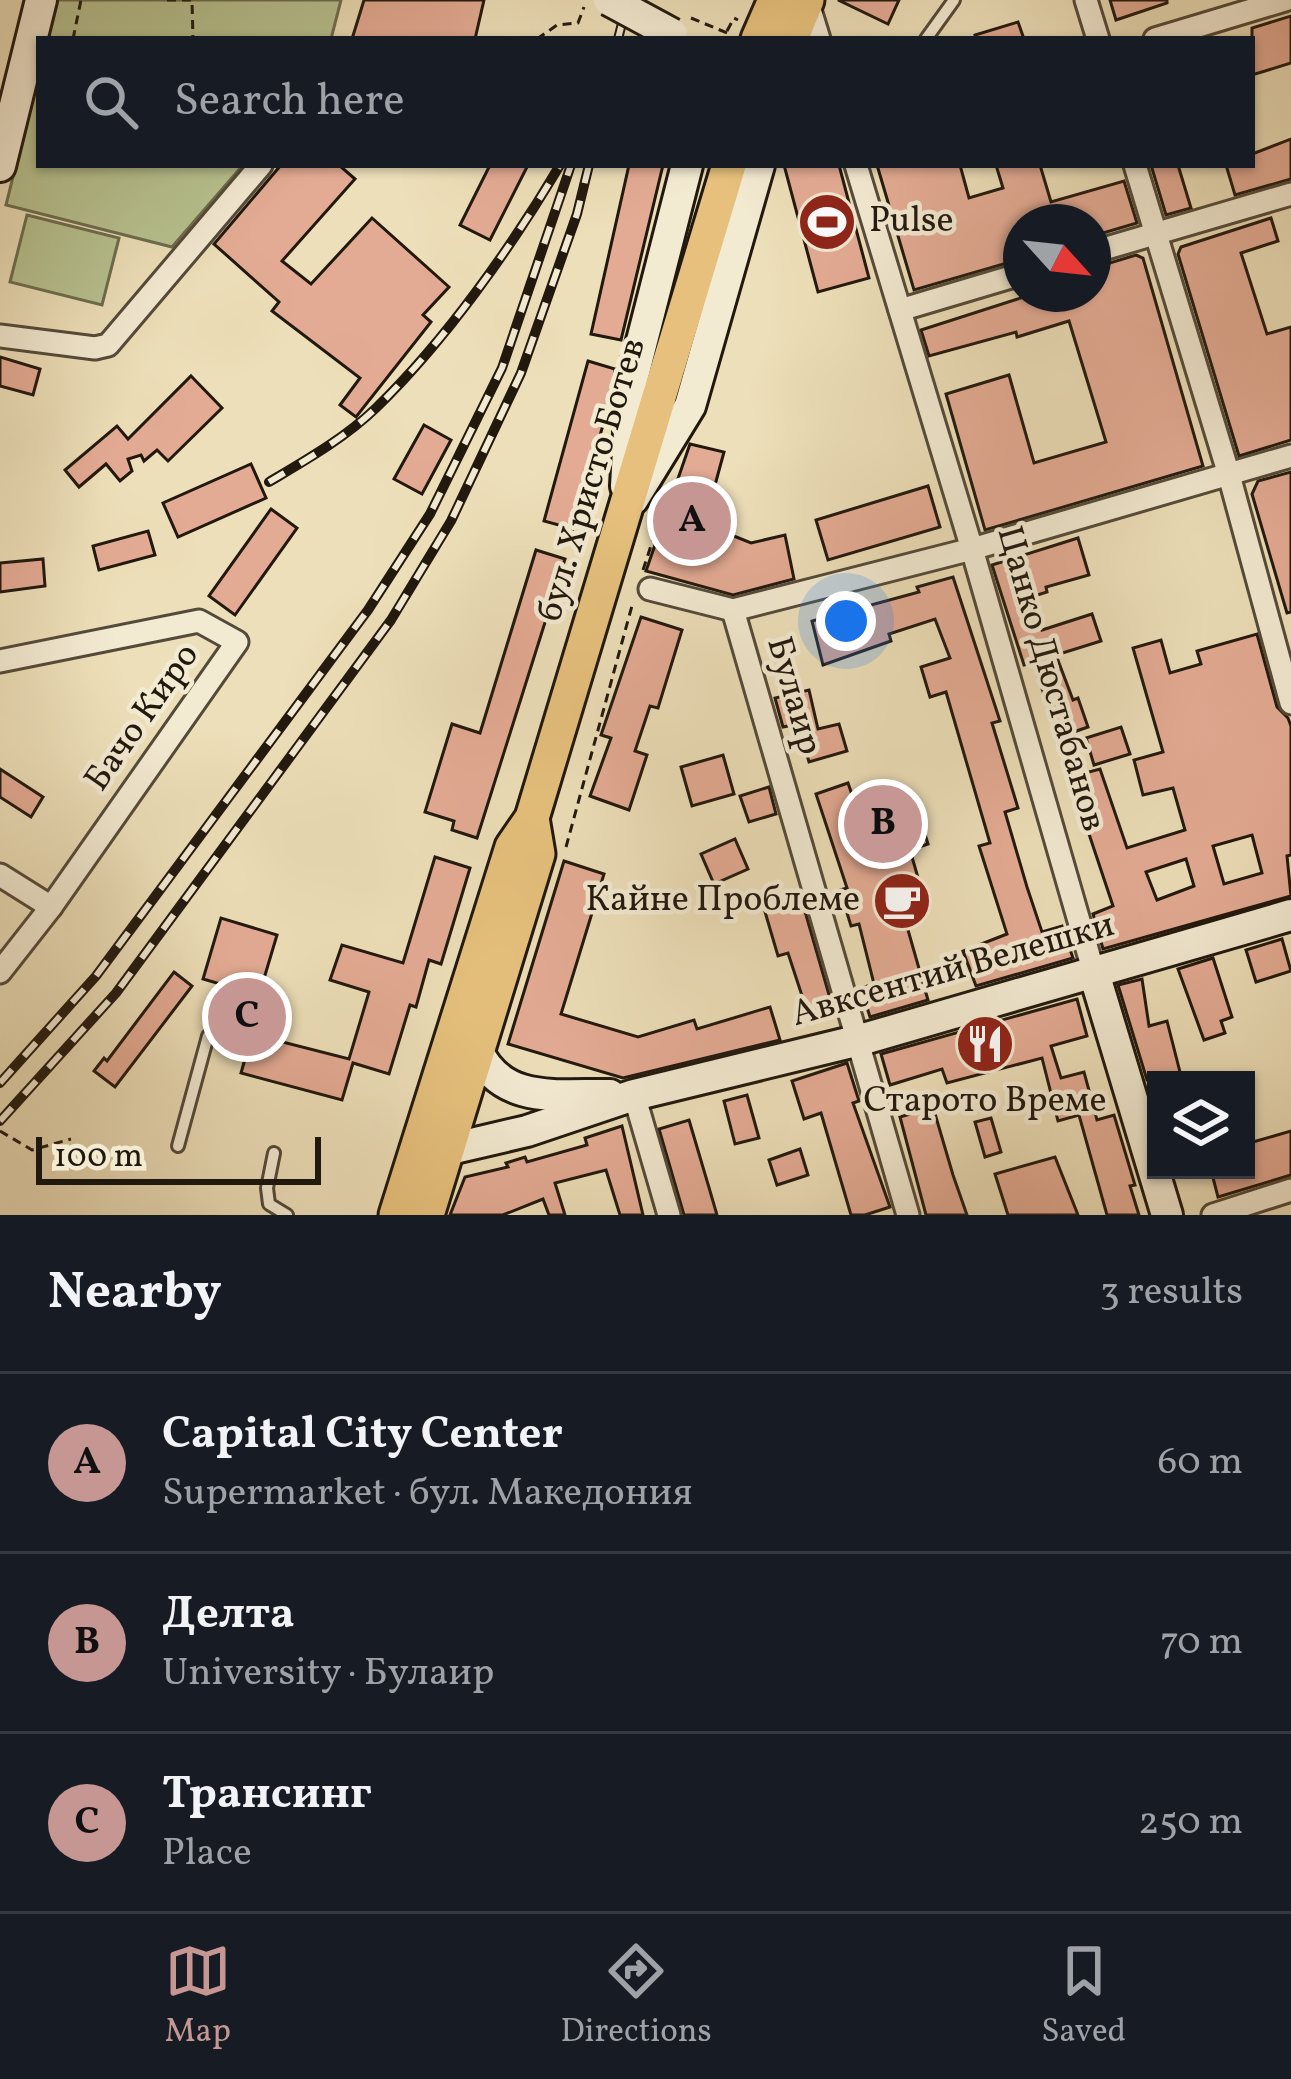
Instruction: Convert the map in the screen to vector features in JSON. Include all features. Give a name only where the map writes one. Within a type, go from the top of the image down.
[{"type":"main road","points":[[707,31],[776,0]]},
{"type":"main road","points":[[792,36],[807,0]]},
{"type":"main road","name":"бул. Христо Ботев","points":[[427,1215],[430,1151],[512,848],[532,818],[728,168]]},
{"type":"main road","name":"бул. Христо Ботев","points":[[396,1215],[477,1050],[538,854],[532,818]]},
{"type":"street","points":[[0,166],[41,0]]},
{"type":"street","points":[[609,0],[707,31]]},
{"type":"street","points":[[807,0],[818,36]]},
{"type":"street","points":[[1086,0],[1097,36]]},
{"type":"street","points":[[1165,36],[1285,0]]},
{"type":"street","points":[[0,336],[95,348],[108,345],[258,168]]},
{"type":"street","points":[[626,510],[632,380],[686,168]]},
{"type":"street","points":[[626,510],[690,406],[758,168]]},
{"type":"street","name":"Цанко Дюстабанов","points":[[857,168],[1167,1215]]},
{"type":"street","points":[[1136,168],[1282,640],[1291,703]]},
{"type":"street","points":[[1111,247],[1291,194]]},
{"type":"street","points":[[900,310],[1003,279]]},
{"type":"street","points":[[650,589],[734,610],[972,548],[1291,456]]},
{"type":"street","name":"Булаир","points":[[734,610],[908,1215]]},
{"type":"street","name":"Бачо Киро","points":[[0,661],[199,621],[237,642],[51,908],[0,972]]},
{"type":"street","points":[[0,875],[51,908]]},
{"type":"street","name":"Авксентий Велешки","points":[[430,1151],[527,1131],[634,1095],[860,1040],[1291,915]]},
{"type":"street","name":"Авксентий Велешки","points":[[477,1050],[497,1080],[529,1094],[634,1095]]},
{"type":"street","points":[[634,1095],[669,1215]]},
{"type":"street","points":[[1213,1215],[1291,1190]]},
{"type":"lane","points":[[928,36],[954,0]]},
{"type":"lane","points":[[178,1146],[208,1036]]},
{"type":"lane","points":[[274,1153],[266,1195],[269,1204],[286,1215]]},
{"type":"path","points":[[74,36],[81,0]]},
{"type":"path","points":[[167,0],[192,0],[193,36]]},
{"type":"path","points":[[541,36],[557,25],[578,23],[586,0]]},
{"type":"path","points":[[563,855],[671,483]]},
{"type":"path","points":[[0,1131],[32,1150],[71,1138]]},
{"type":"green space","points":[[58,0],[341,0],[332,36],[49,36]]},
{"type":"green space","points":[[36,85],[36,168],[240,168],[172,247],[6,205]]},
{"type":"green space","points":[[27,215],[119,238],[102,305],[10,282]]},
{"type":"building","points":[[364,0],[484,0],[476,36],[353,36]]},
{"type":"building","points":[[838,0],[899,0],[888,24]]},
{"type":"building","points":[[1110,0],[1167,0],[1167,3],[1116,20]]},
{"type":"building","points":[[1291,16],[1291,63],[1255,74],[1252,28]]},
{"type":"building","points":[[1018,22],[1023,36],[975,36]]},
{"type":"building","points":[[1291,139],[1291,179],[1235,195],[1227,168],[1255,168],[1255,153]]},
{"type":"building","points":[[278,168],[342,168],[355,179],[282,261],[311,284],[372,218],[449,287],[423,315],[431,322],[356,417],[340,405],[360,378],[272,311],[279,302],[214,244]]},
{"type":"building","points":[[488,168],[526,168],[490,240],[460,225]]},
{"type":"building","points":[[628,168],[662,168],[621,340],[591,334]]},
{"type":"building","name":"Pulse","points":[[785,168],[840,168],[869,278],[818,292]]},
{"type":"building","points":[[878,168],[961,168],[969,198],[1003,188],[997,168],[1041,168],[1051,202],[1124,181],[1137,223],[1111,231],[1111,204],[1003,204],[1003,264],[914,290]]},
{"type":"building","points":[[1152,168],[1179,168],[1191,208],[1166,215]]},
{"type":"building","points":[[1271,218],[1278,241],[1241,253],[1267,334],[1291,327],[1291,440],[1239,456],[1178,254],[1181,247]]},
{"type":"building","points":[[1136,255],[1143,258],[1203,466],[985,530],[946,394],[1009,375],[1034,463],[1106,442],[1069,321],[929,356],[921,330],[1003,304],[1003,312],[1111,312],[1111,263]]},
{"type":"building","points":[[0,357],[40,369],[33,395],[0,386]]},
{"type":"building","points":[[588,361],[615,369],[573,529],[544,521]]},
{"type":"building","points":[[191,376],[222,408],[168,461],[157,450],[144,461],[141,455],[128,459],[132,471],[120,481],[106,464],[79,487],[65,470],[117,426],[128,439]]},
{"type":"building","points":[[424,425],[451,440],[422,494],[394,479]]},
{"type":"building","points":[[690,444],[724,452],[709,507],[724,513],[719,530],[751,543],[785,535],[794,579],[733,595],[646,571]]},
{"type":"building","points":[[251,464],[266,498],[178,537],[163,503]]},
{"type":"building","points":[[1291,472],[1291,612],[1287,613],[1252,494],[1258,481]]},
{"type":"building","points":[[928,486],[940,527],[828,560],[816,520]]},
{"type":"building","points":[[271,509],[297,528],[235,615],[209,596]]},
{"type":"building","points":[[148,531],[155,555],[99,570],[93,546]]},
{"type":"building","points":[[1078,538],[1089,575],[1046,587],[1047,592],[1031,597],[1042,630],[1092,614],[1101,641],[1056,655],[1088,727],[1059,737],[1033,663],[1024,665],[992,565]]},
{"type":"building","points":[[536,550],[565,559],[477,838],[452,830],[454,821],[425,812],[452,724],[480,733]]},
{"type":"building","points":[[43,559],[45,586],[0,592],[0,563]]},
{"type":"building","points":[[953,577],[1000,721],[992,723],[1018,808],[1005,812],[1027,887],[1042,932],[1062,926],[1073,958],[976,986],[963,951],[1007,934],[979,846],[990,843],[946,692],[930,697],[921,667],[950,658],[935,619],[889,634],[891,641],[823,665],[812,621],[919,592],[917,587]]},
{"type":"building","points":[[641,617],[682,630],[658,708],[650,706],[635,751],[647,755],[629,810],[590,796],[611,738],[601,735]]},
{"type":"building","points":[[1257,634],[1277,707],[1291,726],[1291,855],[1287,856],[1291,896],[1103,949],[1093,914],[1113,906],[1070,777],[1100,769],[1127,848],[1185,830],[1173,788],[1143,795],[1134,760],[1163,752],[1133,648],[1161,640],[1170,673],[1201,664],[1197,651]],"holes":[[[1252,835],[1262,873],[1224,884],[1213,846]],[[1186,859],[1194,886],[1157,900],[1146,872]]]},
{"type":"building","points":[[809,690],[818,729],[839,724],[847,751],[809,762],[798,724],[783,727],[775,698]]},
{"type":"building","points":[[1121,727],[1130,754],[1094,765],[1086,738]]},
{"type":"building","points":[[723,755],[734,794],[692,806],[681,767]]},
{"type":"building","points":[[0,769],[43,797],[31,817],[0,797]]},
{"type":"building","points":[[848,783],[858,812],[913,795],[928,844],[910,850],[927,909],[904,916],[928,1000],[870,1017],[861,988],[874,984],[859,924],[851,926],[840,890],[847,888],[816,794]]},
{"type":"building","points":[[769,787],[776,814],[749,822],[740,796]]},
{"type":"building","points":[[735,839],[748,869],[714,884],[701,854]]},
{"type":"building","points":[[435,857],[470,868],[441,964],[429,960],[389,1074],[353,1063],[342,1100],[241,1073],[249,1045],[226,1038],[241,990],[203,979],[221,918],[277,935],[257,1002],[264,1005],[255,1035],[349,1059],[369,992],[330,980],[342,945],[403,963]]},
{"type":"building","points":[[564,861],[604,874],[561,1014],[638,1037],[694,1020],[697,1029],[770,1007],[780,1040],[623,1078],[508,1044]]},
{"type":"building","points":[[800,894],[834,1012],[810,1020],[788,953],[778,956],[763,905]]},
{"type":"building","points":[[1282,939],[1291,971],[1256,982],[1246,950]]},
{"type":"building","points":[[1213,958],[1232,1017],[1221,1021],[1225,1033],[1204,1040],[1178,969]]},
{"type":"building","points":[[174,972],[192,986],[115,1087],[94,1071],[104,1058],[107,1061]]},
{"type":"building","points":[[1142,979],[1149,1026],[1167,1021],[1180,1071],[1147,1071],[1147,1080],[1118,985]]},
{"type":"building","points":[[1077,999],[1087,1036],[1051,1046],[1061,1078],[1084,1072],[1097,1120],[1114,1115],[1139,1215],[1107,1215],[1079,1115],[1058,1121],[1042,1058],[947,1083],[942,1069],[890,1085],[881,1054]]},
{"type":"building","points":[[847,1063],[859,1101],[853,1103],[890,1207],[865,1215],[851,1215],[821,1113],[804,1119],[792,1081]]},
{"type":"building","points":[[747,1095],[759,1138],[735,1144],[724,1101]]},
{"type":"building","points":[[933,1107],[967,1215],[926,1215],[900,1117]]},
{"type":"building","points":[[991,1118],[1001,1152],[985,1157],[975,1122]]},
{"type":"building","points":[[689,1120],[717,1215],[684,1215],[659,1129]]},
{"type":"building","points":[[622,1126],[643,1215],[620,1215],[606,1170],[555,1183],[565,1215],[549,1215],[543,1199],[503,1215],[450,1215],[465,1177],[508,1167],[506,1163],[525,1157],[527,1162],[587,1145],[585,1138]]},
{"type":"building","points":[[1291,1131],[1291,1175],[1218,1197],[1213,1179],[1255,1179],[1255,1141]]},
{"type":"building","points":[[800,1149],[808,1175],[777,1185],[769,1160]]},
{"type":"building","points":[[1055,1157],[1078,1215],[1008,1215],[995,1174]]},
{"type":"railway","points":[[619,36],[628,0]]},
{"type":"railway","points":[[269,482],[351,429],[402,382],[476,292],[558,168]]},
{"type":"railway","points":[[0,1083],[96,976],[368,610],[430,514],[502,368],[570,168]]},
{"type":"railway","points":[[0,1121],[116,993],[391,620],[451,521],[521,373],[577,214],[588,168]]},
{"type":"place","name":"Pulse","points":[[827,222]]},
{"type":"place","name":"Capital City Center","points":[[692,521]]},
{"type":"place","name":"Делта","points":[[883,824]]},
{"type":"place","name":"Кайне Проблеме","points":[[902,901]]},
{"type":"place","name":"Трансинг","points":[[247,1017]]},
{"type":"place","name":"Старото Време","points":[[985,1044]]}]
